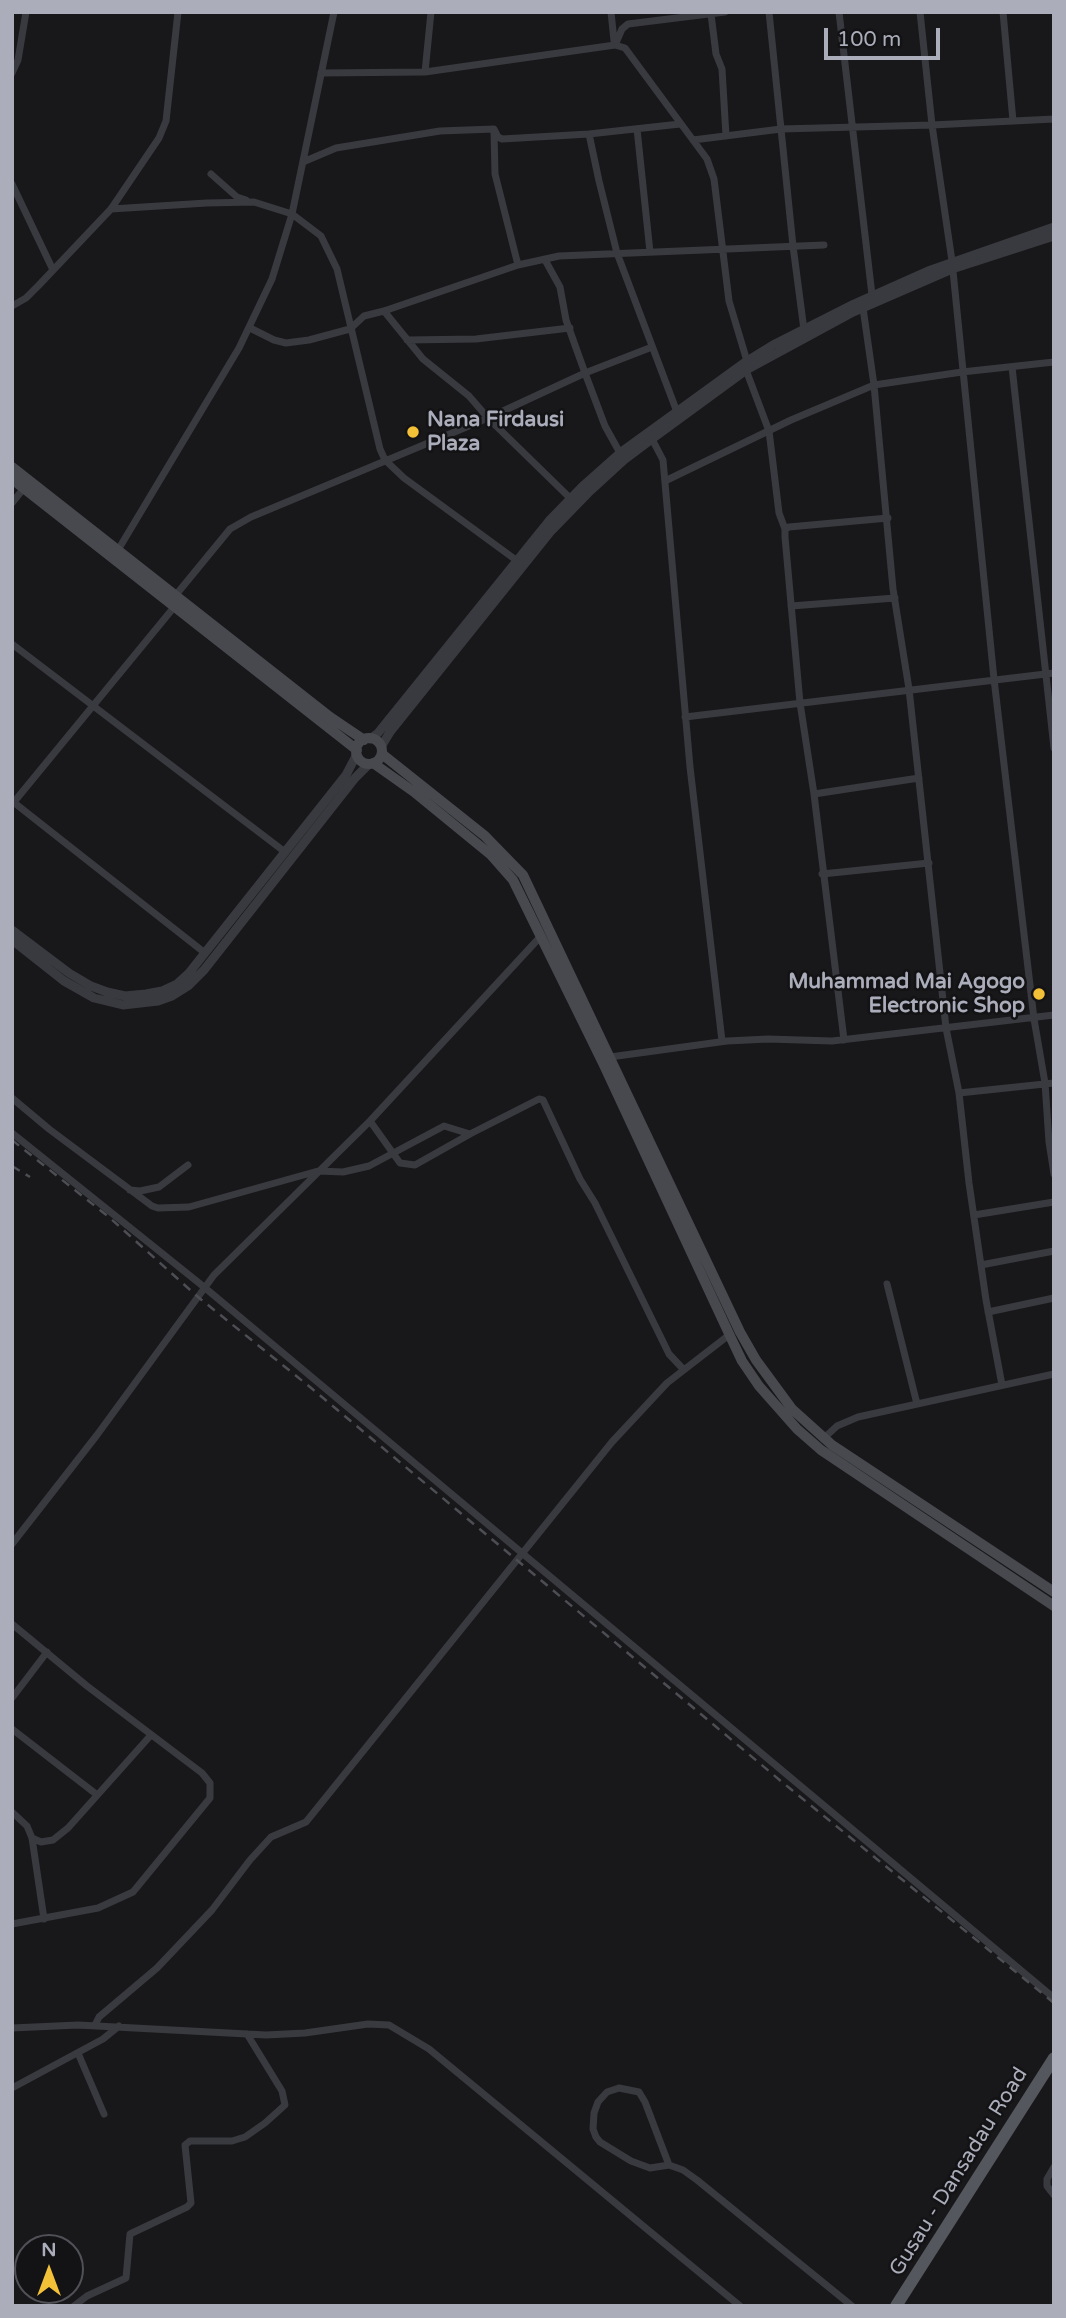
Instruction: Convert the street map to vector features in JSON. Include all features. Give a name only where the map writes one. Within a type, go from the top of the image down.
[{"type":"main road","points":[[12,467],[118,550],[175,601]]},
{"type":"main road","points":[[12,479],[330,718],[362,746]]},
{"type":"main road","points":[[362,746],[376,740],[381,750],[485,836],[523,875],[748,1347],[792,1409],[823,1439],[1010,1569],[1054,1606]]},
{"type":"main road","points":[[362,746],[361,761],[371,764],[414,792],[491,855],[517,887],[729,1335],[759,1386],[797,1429],[821,1450],[982,1550]]},
{"type":"main road","points":[[371,764],[381,750]]},
{"type":"main road","points":[[1010,1569],[1054,1592]]},
{"type":"main road","name":"Gusau - Dansadau Road","points":[[896,2306],[1054,2058]]},
{"type":"street","points":[[12,73],[18,60],[26,12]]},
{"type":"street","points":[[12,306],[26,298],[111,209],[148,157],[166,121],[178,12]]},
{"type":"street","points":[[118,550],[250,328],[281,256],[334,12]]},
{"type":"street","points":[[425,72],[431,12]]},
{"type":"street","points":[[611,12],[615,45]]},
{"type":"street","points":[[615,45],[622,29],[628,24],[725,12]]},
{"type":"street","points":[[769,12],[804,330]]},
{"type":"street","points":[[839,12],[872,295]]},
{"type":"street","points":[[920,12],[932,125],[952,265],[994,679],[1054,1174]]},
{"type":"street","points":[[1003,12],[1013,121]]},
{"type":"street","points":[[711,14],[716,54],[722,69],[726,135]]},
{"type":"street","points":[[321,74],[425,72],[615,45],[625,48],[707,159],[714,179],[729,301],[746,366],[769,431],[779,513],[786,529],[800,703],[814,794],[844,1040]]},
{"type":"street","points":[[693,140],[781,128],[1054,120]]},
{"type":"street","points":[[494,129],[502,139],[589,134],[680,124]]},
{"type":"street","points":[[303,162],[336,148],[388,138],[440,131],[494,129]]},
{"type":"street","points":[[494,129],[495,174],[518,265]]},
{"type":"street","points":[[637,129],[650,252]]},
{"type":"street","points":[[589,134],[617,253],[677,412]]},
{"type":"street","points":[[211,174],[237,197],[292,214],[321,236],[337,269],[380,449],[385,460],[404,478],[516,560]]},
{"type":"street","points":[[12,184],[53,270]]},
{"type":"street","points":[[111,209],[207,202],[254,202]]},
{"type":"street","points":[[12,940],[59,971],[107,992],[125,996],[146,994],[177,984],[205,953],[346,775],[362,746],[378,733],[516,560],[570,498],[620,453],[677,412],[804,330],[872,295],[1054,228]]},
{"type":"street","points":[[381,750],[390,732],[551,531],[588,493],[746,366],[952,265],[1054,236]]},
{"type":"street","points":[[250,328],[286,343],[309,340],[350,329],[364,316],[384,312],[518,265],[566,255],[824,245]]},
{"type":"street","points":[[545,260],[560,287],[585,373],[605,426],[620,453]]},
{"type":"street","points":[[863,308],[874,385],[895,598],[909,689],[946,1028],[959,1093],[981,1265],[1002,1385]]},
{"type":"street","points":[[384,312],[423,359],[469,396],[570,498]]},
{"type":"street","points":[[407,340],[476,340],[570,328]]},
{"type":"street","points":[[205,953],[13,801],[94,705],[230,528],[488,418],[585,373],[652,347]]},
{"type":"street","points":[[665,481],[874,385],[1054,362]]},
{"type":"street","points":[[1012,367],[1054,748]]},
{"type":"street","points":[[652,439],[663,460],[685,717],[722,1041]]},
{"type":"street","points":[[12,503],[24,488]]},
{"type":"street","points":[[786,529],[888,517]]},
{"type":"street","points":[[791,606],[895,598]]},
{"type":"street","points":[[12,643],[285,852]]},
{"type":"street","points":[[685,717],[1054,673]]},
{"type":"street","points":[[12,930],[78,990],[94,998],[123,1005],[158,1001],[188,986],[204,970],[355,778],[371,764]]},
{"type":"street","points":[[814,794],[919,778]]},
{"type":"street","points":[[822,874],[929,863]]},
{"type":"street","points":[[12,1544],[97,1435],[214,1275],[370,1121],[541,936]]},
{"type":"street","points":[[610,1057],[722,1041],[844,1040],[1054,1015]]},
{"type":"street","points":[[959,1093],[1054,1083]]},
{"type":"street","points":[[12,1098],[48,1129],[158,1208],[189,1207],[317,1171],[343,1172],[359,1169],[444,1126],[470,1134]]},
{"type":"street","points":[[370,1121],[400,1163],[415,1165],[470,1134],[540,1100],[545,1102],[580,1179],[595,1203],[669,1354],[684,1370]]},
{"type":"street","points":[[12,1133],[204,1287],[1054,1998]]},
{"type":"street","points":[[130,1190],[159,1187],[188,1165]]},
{"type":"street","points":[[974,1215],[1054,1202]]},
{"type":"street","points":[[981,1265],[1054,1251]]},
{"type":"street","points":[[887,1284],[917,1404]]},
{"type":"street","points":[[988,1312],[1054,1298]]},
{"type":"street","points":[[95,2025],[99,2017],[157,1968],[212,1910],[271,1837],[306,1822],[611,1442],[667,1383],[729,1335]]},
{"type":"street","points":[[823,1439],[837,1426],[858,1417],[1054,1374]]},
{"type":"street","points":[[12,1624],[202,1773],[210,1783],[210,1798],[133,1892],[98,1908],[12,1924]]},
{"type":"street","points":[[12,1698],[47,1652]]},
{"type":"street","points":[[12,1729],[96,1794]]},
{"type":"street","points":[[32,1838],[41,1842],[53,1840],[76,1819],[151,1735]]},
{"type":"street","points":[[12,1812],[27,1826],[32,1838],[44,1919]]},
{"type":"street","points":[[12,2028],[95,2025],[247,2034],[305,2033],[377,2023],[389,2025],[429,2049],[740,2306]]},
{"type":"street","points":[[12,2088],[103,2039],[119,2026]]},
{"type":"street","points":[[74,2306],[87,2296],[126,2278],[130,2234],[191,2203],[185,2145],[190,2141],[232,2141],[245,2137],[285,2105],[282,2091],[247,2034]]},
{"type":"street","points":[[78,2053],[104,2114]]},
{"type":"street","points":[[669,2165],[639,2092],[618,2088],[607,2092],[598,2102],[594,2113],[593,2129],[600,2142],[631,2161],[650,2168],[669,2165],[683,2170],[852,2306]]},
{"type":"street","points":[[1054,2167],[1047,2179],[1047,2186],[1054,2195]]},
{"type":"railway","points":[[12,1140],[110,1218],[198,1297],[310,1387],[782,1782],[1054,2003]]},
{"type":"railway","points":[[12,1166],[30,1177]]},
{"type":"place","name":"Nana Firdausi Plaza","points":[[413,432]]},
{"type":"place","name":"Muhammad Mai Agogo Electronic Shop","points":[[1039,994]]}]
